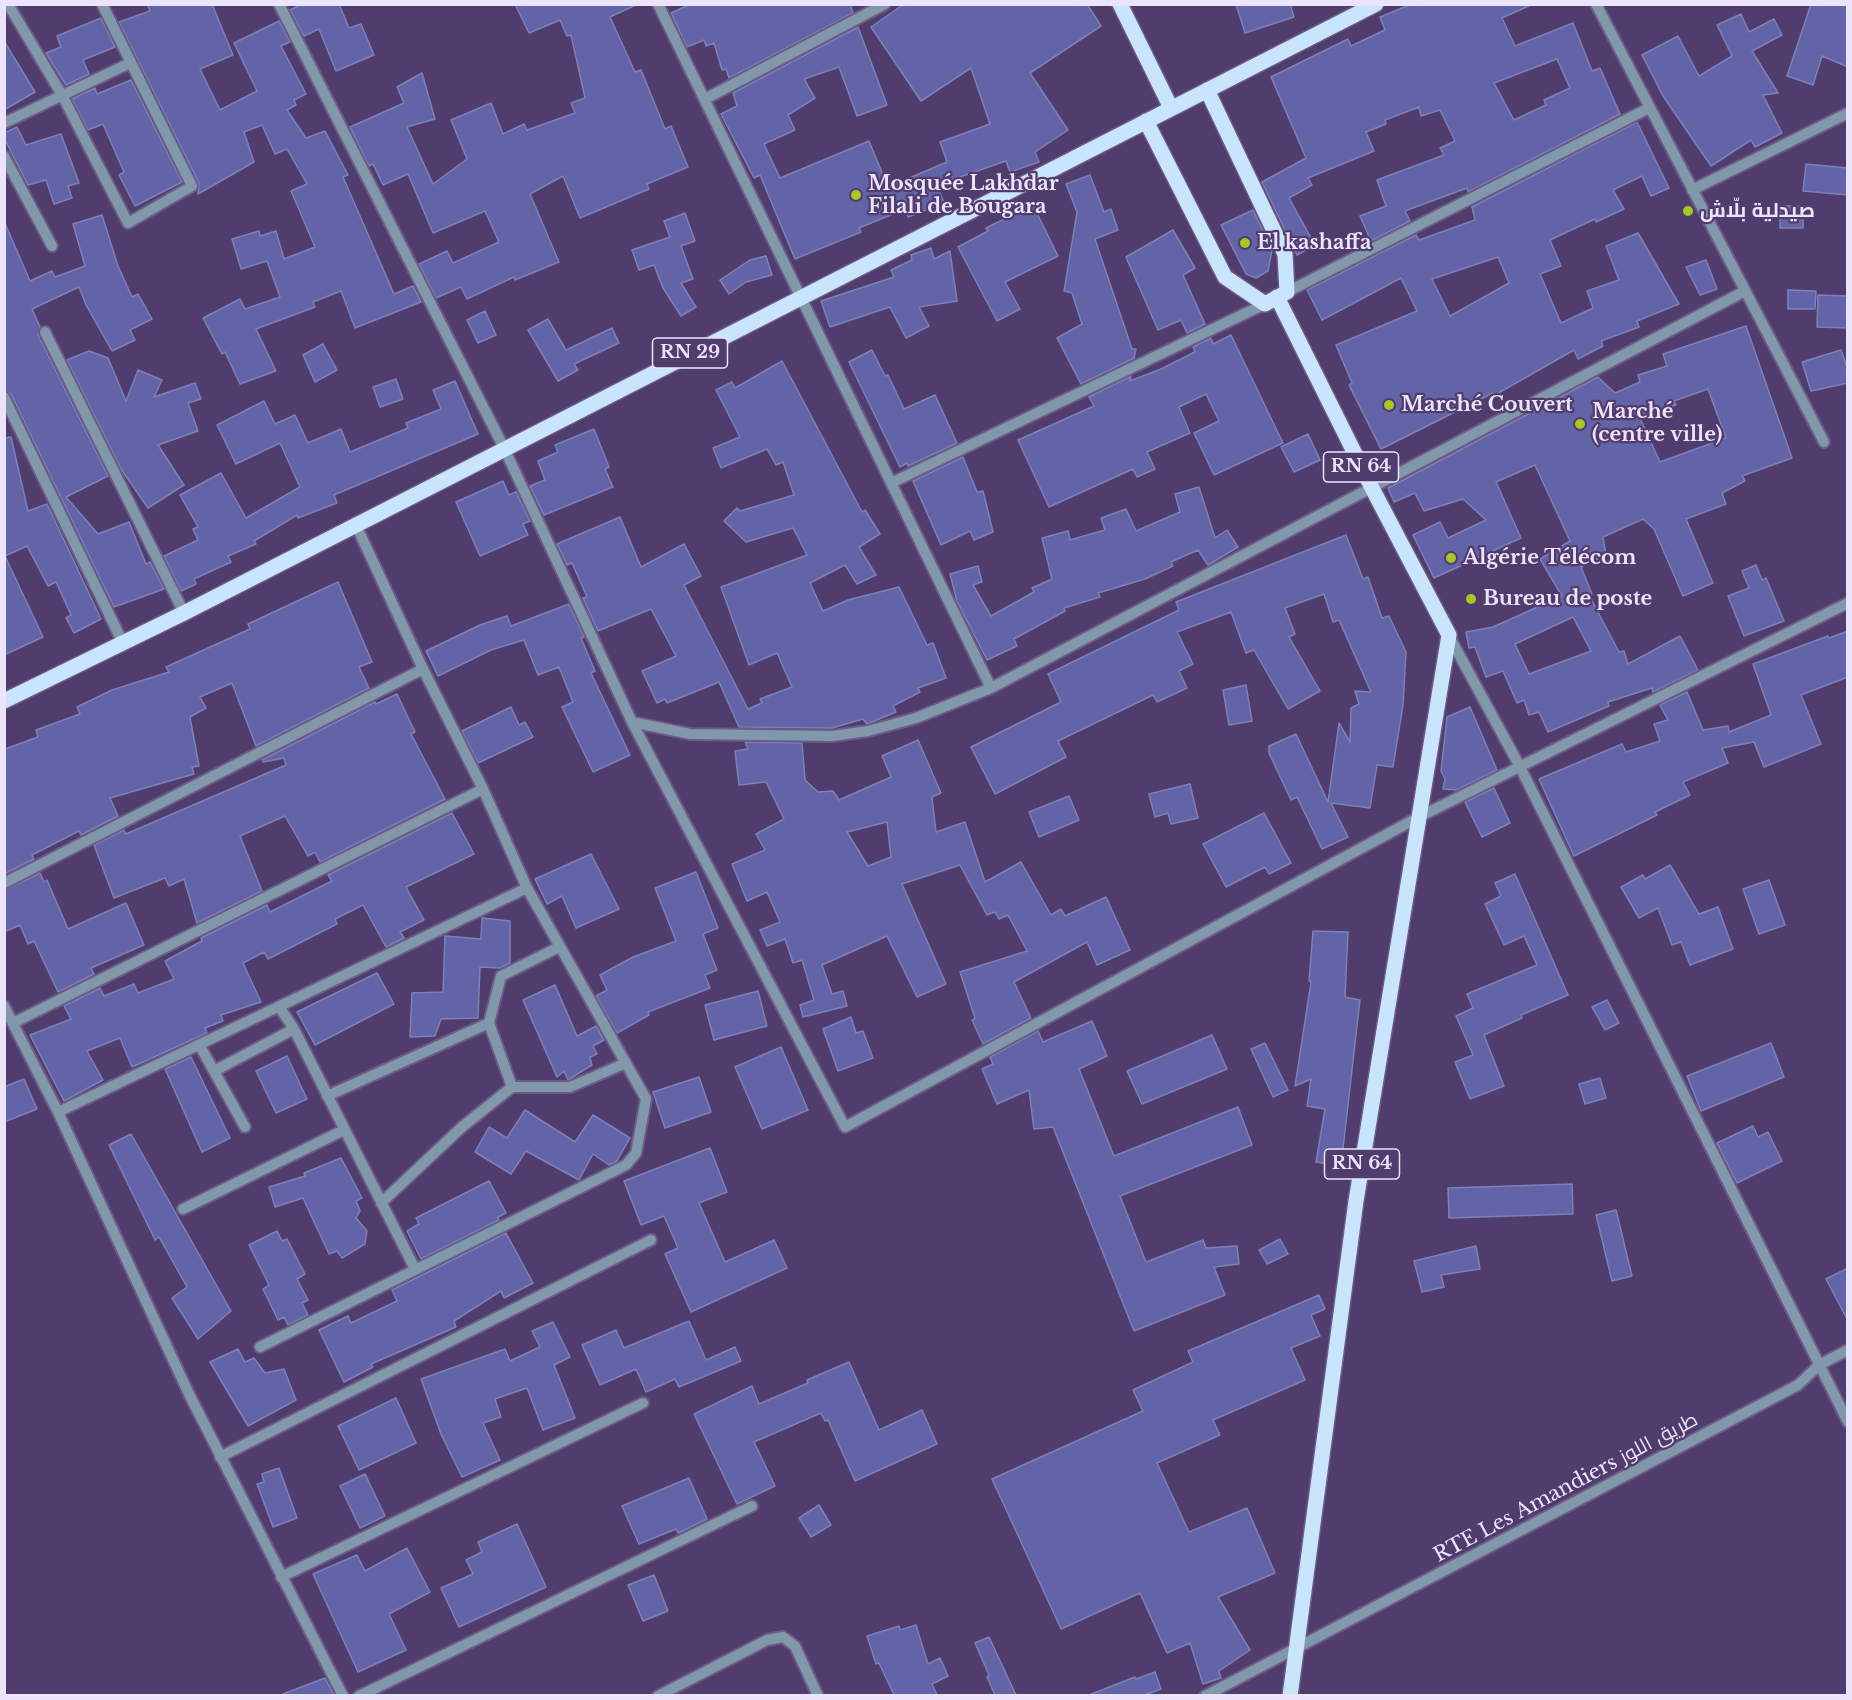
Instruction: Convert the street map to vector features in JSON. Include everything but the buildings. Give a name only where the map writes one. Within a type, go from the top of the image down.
[{"type":"main road","points":[[1120,4],[1171,108]]},
{"type":"main road","name":"RN 29","points":[[5,700],[122,641],[184,613],[355,523],[1376,4]]},
{"type":"main road","name":"RN 64","points":[[1207,90],[1285,254],[1276,297],[1449,635],[1356,1201],[1290,1695]]},
{"type":"main road","name":"RN 64","points":[[1146,121],[1225,277],[1276,297]]},
{"type":"street","points":[[8,4],[62,95],[128,223],[192,186],[102,4]]},
{"type":"street","points":[[279,4],[504,447],[632,722],[845,1127],[1419,817],[1519,765],[1848,603]]},
{"type":"street","points":[[658,4],[991,688]]},
{"type":"street","points":[[705,99],[885,4]]},
{"type":"street","points":[[1596,4],[1824,442]]},
{"type":"street","points":[[4,123],[130,63]]},
{"type":"street","points":[[891,483],[1276,297],[1649,108]]},
{"type":"street","points":[[1692,190],[1848,113]]},
{"type":"street","points":[[4,156],[52,246]]},
{"type":"street","points":[[632,722],[690,734],[832,736],[916,718],[991,688],[1745,291]]},
{"type":"street","points":[[45,332],[184,613]]},
{"type":"street","points":[[4,397],[122,641]]},
{"type":"street","points":[[260,1347],[626,1165],[636,1153],[646,1099],[527,888],[483,789],[423,669],[355,523]]},
{"type":"street","points":[[1449,635],[1519,765],[1848,1422]]},
{"type":"street","points":[[4,883],[423,669]]},
{"type":"street","points":[[14,1023],[483,789]]},
{"type":"street","points":[[58,1112],[280,1008],[527,888]]},
{"type":"street","points":[[513,1087],[489,1023],[501,976],[559,947]]},
{"type":"street","points":[[4,1006],[58,1112],[220,1457],[343,1695]]},
{"type":"street","points":[[280,1008],[294,1029],[415,1269]]},
{"type":"street","points":[[327,1096],[489,1023]]},
{"type":"street","points":[[214,1071],[294,1029]]},
{"type":"street","points":[[200,1046],[245,1127]]},
{"type":"street","points":[[381,1203],[462,1127],[513,1087],[570,1088],[626,1063]]},
{"type":"street","points":[[183,1209],[344,1130]]},
{"type":"street","points":[[220,1457],[651,1240]]},
{"type":"street","name":"RTE Les Amandiers طريق اللوز","points":[[1205,1695],[1296,1650],[1798,1385],[1820,1365],[1848,1350]]},
{"type":"street","points":[[281,1577],[642,1403]]},
{"type":"street","points":[[359,1695],[752,1506]]},
{"type":"street","points":[[658,1695],[671,1692],[767,1640],[783,1637],[795,1646],[818,1695]]},
{"type":"place","name":"Mosquée Lakhdar Filali de Bougara","points":[[856,195]]},
{"type":"place","name":"صيدلية بلّاش","points":[[1688,211]]},
{"type":"place","name":"El kashaffa","points":[[1245,243]]},
{"type":"place","name":"Marché Couvert","points":[[1389,405]]},
{"type":"place","name":"Marché (centre ville)","points":[[1580,424]]},
{"type":"place","name":"Algérie Télécom","points":[[1451,558]]},
{"type":"place","name":"Bureau de poste","points":[[1471,599]]}]
